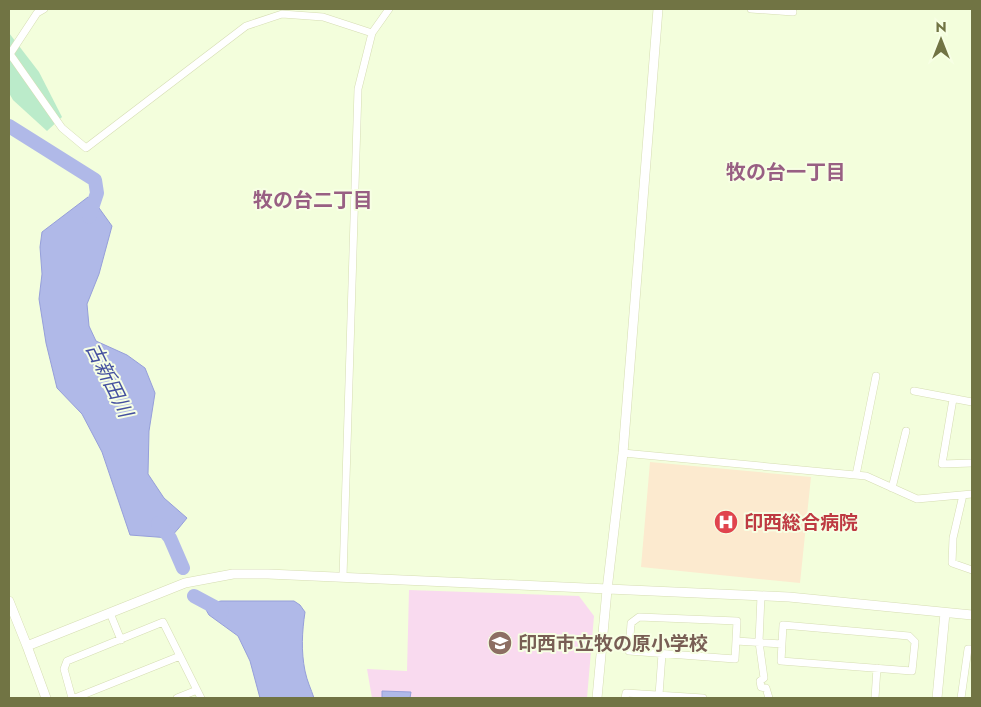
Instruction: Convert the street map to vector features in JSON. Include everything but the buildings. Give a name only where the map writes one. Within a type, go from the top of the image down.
[{"type":"street","points":[[44,9],[37,13],[10,54],[62,128],[86,148],[246,26],[282,14],[324,17],[372,33]]},
{"type":"street","points":[[343,578],[358,89],[372,33],[389,9]]},
{"type":"street","points":[[597,698],[623,453],[658,9]]},
{"type":"street","points":[[751,9],[793,12]]},
{"type":"street","points":[[856,475],[876,376]]},
{"type":"street","points":[[914,391],[972,402]]},
{"type":"street","points":[[954,399],[942,464],[972,463]]},
{"type":"street","points":[[892,488],[906,431]]},
{"type":"street","points":[[623,453],[866,476],[917,499],[972,494]]},
{"type":"street","points":[[963,495],[953,538],[952,563],[972,570]]},
{"type":"street","points":[[28,646],[185,583],[233,574],[789,597],[972,615]]},
{"type":"street","points":[[761,596],[758,642],[764,678],[770,682],[769,687],[766,688],[768,698]]},
{"type":"street","points":[[9,601],[28,646],[46,698]]},
{"type":"street","points":[[110,613],[121,640]]},
{"type":"street","points":[[937,698],[945,613]]},
{"type":"street","points":[[639,617],[737,621],[735,660],[662,654],[629,651],[631,623],[639,617]]},
{"type":"street","points":[[180,656],[74,698],[64,669],[67,662],[163,622],[180,656],[201,698]]},
{"type":"street","points":[[783,625],[909,636],[915,642],[912,671],[781,661],[782,644],[783,625]]},
{"type":"street","points":[[736,641],[782,644]]},
{"type":"street","points":[[961,698],[968,649],[972,649]]},
{"type":"street","points":[[659,695],[662,654]]},
{"type":"street","points":[[875,698],[877,668]]},
{"type":"street","points":[[177,698],[197,690]]},
{"type":"street","points":[[625,698],[626,693],[703,698]]},
{"type":"shaded area","name":"印西総合病院","points":[[650,462],[811,477],[800,583],[641,567]]},
{"type":"shaded area","name":"印西市立牧の原小学校","points":[[409,590],[579,596],[594,616],[587,698],[372,698],[367,669],[407,671]]},
{"type":"green space","points":[[9,33],[39,72],[62,117],[47,131],[13,100],[9,93]]},
{"type":"water","points":[[88,197],[94,201],[112,226],[99,274],[87,304],[89,326],[96,341],[127,355],[145,368],[155,393],[149,431],[148,474],[164,498],[187,518],[170,538],[130,535],[102,452],[82,414],[57,388],[46,343],[39,299],[42,274],[40,247],[42,232]]},
{"type":"water","points":[[221,601],[294,601],[300,605],[305,612],[302,642],[304,664],[314,698],[260,698],[250,661],[238,636],[209,615],[205,608],[207,604]]},
{"type":"water","points":[[382,691],[411,692],[410,698],[382,698]]},
{"type":"waterway","name":"古新田川","points":[[9,126],[95,180],[97,193],[89,217]]},
{"type":"waterway","name":"古新田川","points":[[158,523],[170,538],[183,568]]},
{"type":"waterway","name":"古新田川","points":[[194,596],[222,611]]},
{"type":"place","name":"印西総合病院","points":[[726,522]]},
{"type":"place","name":"印西市立牧の原小学校","points":[[500,643]]},
{"type":"district","name":"牧の台一丁目","points":[[786,172]]},
{"type":"district","name":"牧の台二丁目","points":[[313,200]]}]
